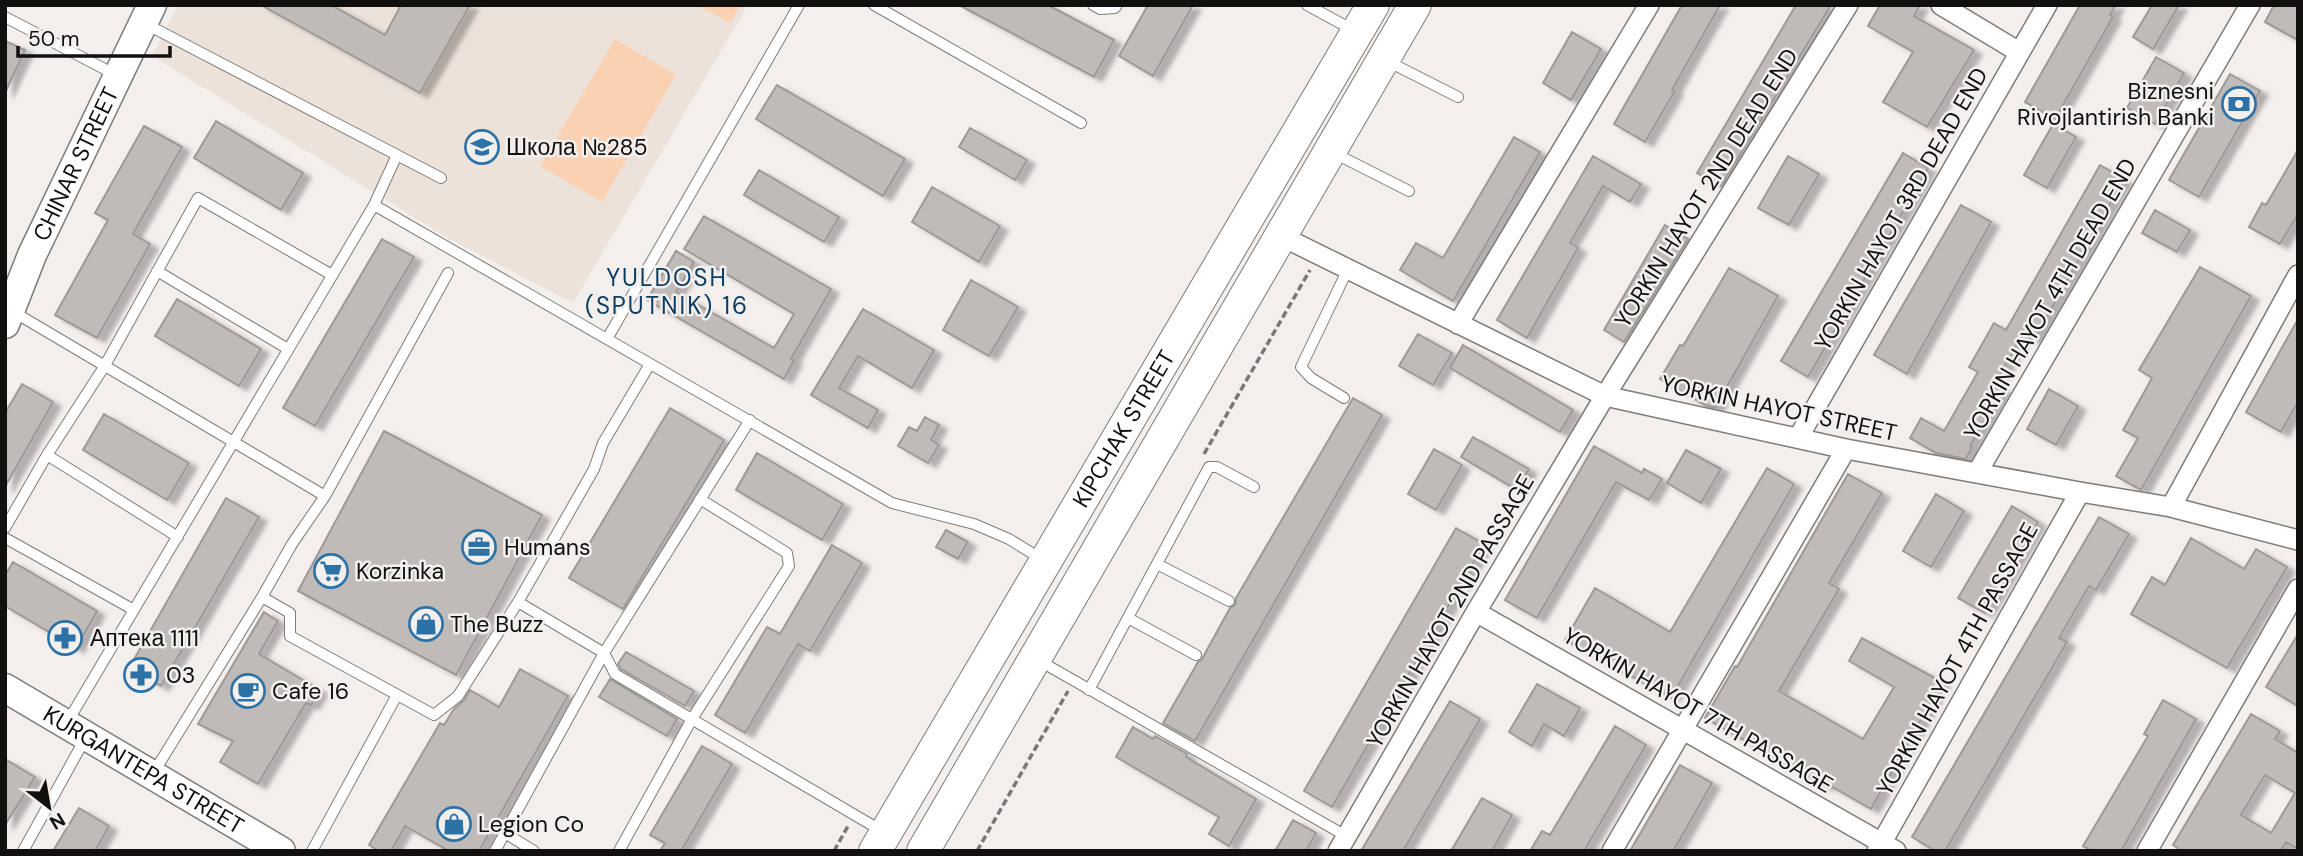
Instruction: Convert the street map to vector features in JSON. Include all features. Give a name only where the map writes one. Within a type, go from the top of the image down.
[{"type":"main road","name":"KIPCHAK STREET","points":[[880,842],[1373,5]]},
{"type":"main road","name":"KIPCHAK STREET","points":[[923,851],[1415,5]]},
{"type":"street","points":[[1458,324],[1649,5]]},
{"type":"street","name":"YORKIN HAYOT 2ND DEAD END","points":[[1605,396],[1848,5]]},
{"type":"street","points":[[1941,5],[2019,52]]},
{"type":"street","name":"YORKIN HAYOT 3RD DEAD END","points":[[1798,438],[2047,5]]},
{"type":"street","name":"YORKIN HAYOT 4TH DEAD END","points":[[1977,472],[2250,5]]},
{"type":"street","name":"CHINAR STREET","points":[[8,317],[32,255],[148,14]]},
{"type":"street","name":"YORKIN HAYOT STREET","points":[[1281,236],[1605,396],[1846,449],[2171,506],[2298,540]]},
{"type":"street","points":[[2171,506],[2298,275]]},
{"type":"street","name":"YORKIN HAYOT 2ND PASSAGE","points":[[1342,844],[1476,611],[1605,396]]},
{"type":"street","points":[[1612,851],[1846,449]]},
{"type":"street","name":"YORKIN HAYOT 4TH PASSAGE","points":[[1885,848],[2080,492]]},
{"type":"street","points":[[2147,851],[2298,589]]},
{"type":"street","name":"YORKIN HAYOT 7TH PASSAGE","points":[[1476,611],[1885,848]]},
{"type":"street","name":"KURGANTEPA STREET","points":[[5,688],[152,775],[264,847]]},
{"type":"lane","points":[[607,339],[799,5]]},
{"type":"lane","points":[[874,5],[1081,123]]},
{"type":"lane","points":[[1093,5],[1100,9],[1115,8],[1117,5]]},
{"type":"lane","points":[[1307,5],[1357,32]]},
{"type":"lane","points":[[148,14],[441,178]]},
{"type":"lane","points":[[5,17],[117,76]]},
{"type":"lane","points":[[1383,60],[1458,97]]},
{"type":"lane","points":[[1330,151],[1409,191]]},
{"type":"lane","points":[[23,851],[76,730],[134,610],[374,205],[397,155]]},
{"type":"lane","points":[[5,528],[47,455],[104,367],[198,198],[332,275]]},
{"type":"lane","points":[[374,205],[892,503],[974,524],[1009,539],[1045,561]]},
{"type":"lane","points":[[1344,398],[1311,378],[1301,367],[1348,269]]},
{"type":"lane","points":[[157,271],[288,349]]},
{"type":"lane","points":[[152,775],[292,544],[325,496],[448,272]]},
{"type":"lane","points":[[8,317],[104,367],[325,496]]},
{"type":"lane","points":[[262,597],[290,612],[290,636],[434,715],[458,696],[518,602],[594,469],[603,443],[650,364]]},
{"type":"lane","points":[[495,851],[604,653],[750,420]]},
{"type":"lane","points":[[47,455],[178,537]]},
{"type":"lane","points":[[1089,690],[1209,467],[1217,467],[1254,487]]},
{"type":"lane","points":[[619,851],[692,719],[789,566],[787,553],[700,499]]},
{"type":"lane","points":[[5,538],[134,610]]},
{"type":"lane","points":[[1157,564],[1229,601]]},
{"type":"lane","points":[[518,602],[604,653],[615,674],[854,815],[880,842]]},
{"type":"lane","points":[[1128,618],[1196,654]]},
{"type":"lane","points":[[1035,658],[1342,844]]},
{"type":"lane","points":[[312,851],[397,695]]},
{"type":"lane","points":[[505,833],[534,851]]},
{"type":"path","points":[[834,851],[854,815]]},
{"type":"shaded area","name":"Школа №285","points":[[178,5],[748,5],[573,303],[446,237],[152,56]]},
{"type":"shaded area","points":[[697,5],[740,5],[731,23]]},
{"type":"shaded area","points":[[615,39],[676,75],[602,202],[540,166]]},
{"type":"building","points":[[261,5],[331,5],[385,35],[401,5],[470,5],[420,93]]},
{"type":"building","points":[[959,5],[1048,5],[1114,40],[1094,77]]},
{"type":"building","points":[[1148,5],[1193,5],[1153,76],[1119,56]]},
{"type":"building","points":[[1682,5],[1720,5],[1645,142],[1614,124]]},
{"type":"building","points":[[1796,5],[1831,5],[1721,186],[1697,173]]},
{"type":"building","points":[[1880,5],[1920,5],[1914,16],[1974,50],[1927,127],[1883,102],[1913,52],[1868,26]]},
{"type":"building","points":[[2080,5],[2116,5],[2110,15],[2113,17],[2055,119],[2025,102]]},
{"type":"building","points":[[2152,5],[2179,5],[2153,49],[2133,37]]},
{"type":"building","points":[[2274,5],[2298,5],[2298,40],[2265,22]]},
{"type":"building","points":[[1572,32],[1601,49],[1571,100],[1543,83]]},
{"type":"building","points":[[5,41],[25,50],[5,93]]},
{"type":"building","points":[[2156,57],[2184,73],[2155,124],[2127,108]]},
{"type":"building","points":[[2230,74],[2260,91],[2199,197],[2169,180]]},
{"type":"building","points":[[777,85],[905,159],[883,196],[756,119]]},
{"type":"building","points":[[216,121],[303,173],[281,210],[194,158]]},
{"type":"building","points":[[2053,124],[2076,137],[2047,188],[2024,175]]},
{"type":"building","points":[[144,126],[182,147],[133,234],[150,244],[97,338],[55,315],[108,220],[95,213]]},
{"type":"building","points":[[970,128],[1027,160],[1015,180],[959,147]]},
{"type":"building","points":[[1514,137],[1540,152],[1453,301],[1400,270],[1416,243],[1443,258]]},
{"type":"building","points":[[2298,150],[2298,214],[2280,244],[2249,227],[2262,203],[2266,205]]},
{"type":"building","points":[[1903,153],[1928,168],[1808,377],[1781,361]]},
{"type":"building","points":[[1593,156],[1641,184],[1630,202],[1603,186],[1570,243],[1578,248],[1527,338],[1497,320]]},
{"type":"building","points":[[1788,156],[1819,174],[1789,225],[1758,208]]},
{"type":"building","points":[[2100,165],[2124,179],[2034,340],[2023,334],[1994,385],[2003,389],[1970,446],[1972,447],[1966,459],[1936,453],[1910,438],[1921,418],[1944,431],[1978,372],[1969,367],[1994,323],[2006,330]]},
{"type":"building","points":[[759,170],[839,217],[824,242],[744,195]]},
{"type":"building","points":[[932,187],[1000,226],[979,262],[912,222]]},
{"type":"building","points":[[1961,205],[1991,222],[1907,374],[1874,355]]},
{"type":"building","points":[[2155,210],[2190,230],[2177,252],[2142,233]]},
{"type":"building","points":[[704,216],[831,289],[791,359],[794,360],[784,379],[647,300],[676,251],[694,262],[676,292],[774,348],[794,314],[684,249]]},
{"type":"building","points":[[1665,225],[1688,239],[1624,342],[1604,330]]},
{"type":"building","points":[[382,239],[414,257],[315,426],[283,408]]},
{"type":"building","points":[[2200,267],[2251,296],[2141,490],[2116,476],[2138,438],[2123,430],[2152,378],[2139,370]]},
{"type":"building","points":[[1729,268],[1778,296],[1715,408],[1660,379],[1680,345],[1683,346]]},
{"type":"building","points":[[971,280],[1018,307],[989,356],[943,330]]},
{"type":"building","points":[[177,299],[261,349],[239,386],[155,336]]},
{"type":"building","points":[[863,309],[934,350],[912,388],[858,356],[839,388],[878,410],[868,428],[811,395]]},
{"type":"building","points":[[2298,319],[2298,402],[2281,432],[2246,412]]},
{"type":"building","points":[[1418,334],[1452,353],[1433,385],[1399,366]]},
{"type":"building","points":[[1463,345],[1573,410],[1560,432],[1450,368]]},
{"type":"building","points":[[22,384],[53,402],[5,487],[5,413]]},
{"type":"building","points":[[2049,389],[2078,406],[2056,445],[2027,429]]},
{"type":"building","points":[[1353,398],[1382,415],[1195,741],[1163,723],[1230,608],[1235,605],[1236,598]]},
{"type":"building","points":[[670,408],[724,440],[623,609],[569,578]]},
{"type":"building","points":[[104,414],[189,463],[167,500],[83,450]]},
{"type":"building","points":[[925,417],[939,425],[931,440],[939,445],[928,463],[898,446],[909,427],[917,431]]},
{"type":"building","points":[[384,431],[542,515],[456,675],[298,591]]},
{"type":"building","points":[[1473,437],[1529,469],[1517,490],[1461,457]]},
{"type":"building","points":[[1594,446],[1642,473],[1644,469],[1662,479],[1649,500],[1616,482],[1537,618],[1505,600]]},
{"type":"building","points":[[1434,449],[1462,465],[1436,510],[1408,494]]},
{"type":"building","points":[[1686,450],[1721,469],[1701,503],[1667,483]]},
{"type":"building","points":[[757,453],[843,504],[822,540],[736,490]]},
{"type":"building","points":[[1767,468],[1794,484],[1671,698],[1565,640],[1595,588],[1670,632]]},
{"type":"building","points":[[1848,474],[1882,493],[1829,583],[1839,589],[1779,691],[1863,739],[1894,687],[1849,661],[1862,638],[1942,682],[1871,809],[1705,718]]},
{"type":"building","points":[[1936,494],[1964,511],[1931,567],[1903,551]]},
{"type":"building","points":[[226,498],[259,517],[161,686],[129,668]]},
{"type":"building","points":[[2012,506],[2038,522],[1985,613],[1958,598]]},
{"type":"building","points":[[2099,517],[2129,534],[2096,590],[2089,586],[2059,638],[2067,642],[1945,851],[1935,851],[1912,837]]},
{"type":"building","points":[[1456,528],[1484,544],[1332,807],[1304,791]]},
{"type":"building","points":[[946,530],[968,542],[958,559],[936,547]]},
{"type":"building","points":[[2191,538],[2244,569],[2256,549],[2287,567],[2227,668],[2131,614],[2152,577],[2165,585]]},
{"type":"building","points":[[832,545],[862,563],[810,651],[798,644],[745,733],[715,715],[767,627],[780,634]]},
{"type":"building","points":[[13,562],[97,611],[76,648],[5,606],[5,575]]},
{"type":"building","points":[[264,612],[278,621],[259,654],[320,690],[311,705],[306,703],[258,784],[220,762],[233,741],[198,724]]},
{"type":"building","points":[[2298,634],[2298,706],[2266,687]]},
{"type":"building","points":[[626,652],[694,691],[685,706],[621,669],[618,664]]},
{"type":"building","points":[[520,669],[568,696],[479,851],[449,851],[405,826],[391,851],[379,851],[369,845],[440,723],[444,725],[470,690],[499,707]]},
{"type":"building","points":[[610,679],[677,719],[667,736],[599,697]]},
{"type":"building","points":[[1537,684],[1580,708],[1564,736],[1544,724],[1532,746],[1509,732]]},
{"type":"building","points":[[2163,700],[2196,719],[2121,851],[2092,851],[2083,846],[2148,736],[2144,734]]},
{"type":"building","points":[[1450,701],[1480,719],[1403,851],[1361,851]]},
{"type":"building","points":[[2251,714],[2280,731],[2275,739],[2298,753],[2298,849],[2286,842],[2280,851],[2182,851],[2173,845]],"holes":[[[2265,775],[2295,793],[2271,833],[2241,815]]]},
{"type":"building","points":[[1615,726],[1646,745],[1584,851],[1530,851],[1542,831],[1550,835]]},
{"type":"building","points":[[1133,727],[1187,754],[1186,757],[1256,799],[1229,846],[1209,834],[1219,817],[1116,757]]},
{"type":"building","points":[[702,746],[732,764],[681,851],[660,851],[665,843],[650,835]]},
{"type":"building","points":[[5,759],[35,777],[5,825]]},
{"type":"building","points":[[1680,765],[1712,783],[1683,834],[1673,851],[1630,851]]},
{"type":"building","points":[[1482,798],[1512,815],[1492,851],[1451,851]]},
{"type":"building","points":[[79,808],[109,826],[95,851],[53,851]]},
{"type":"building","points":[[1293,820],[1316,833],[1306,851],[1275,851]]},
{"type":"place","name":"Biznesni Rivojlantirish Banki","points":[[2239,104]]},
{"type":"place","name":"Школа №285","points":[[482,147]]},
{"type":"place","name":"Humans","points":[[479,547]]},
{"type":"place","name":"Korzinka","points":[[331,571]]},
{"type":"place","name":"The Buzz","points":[[426,624]]},
{"type":"place","name":"Аптека 1111","points":[[65,638]]},
{"type":"place","name":"03","points":[[141,675]]},
{"type":"place","name":"Cafe 16","points":[[248,691]]},
{"type":"place","name":"Legion Co","points":[[454,824]]},
{"type":"district","name":"YULDOSH (SPUTNIK) 16","points":[[667,291]]}]
